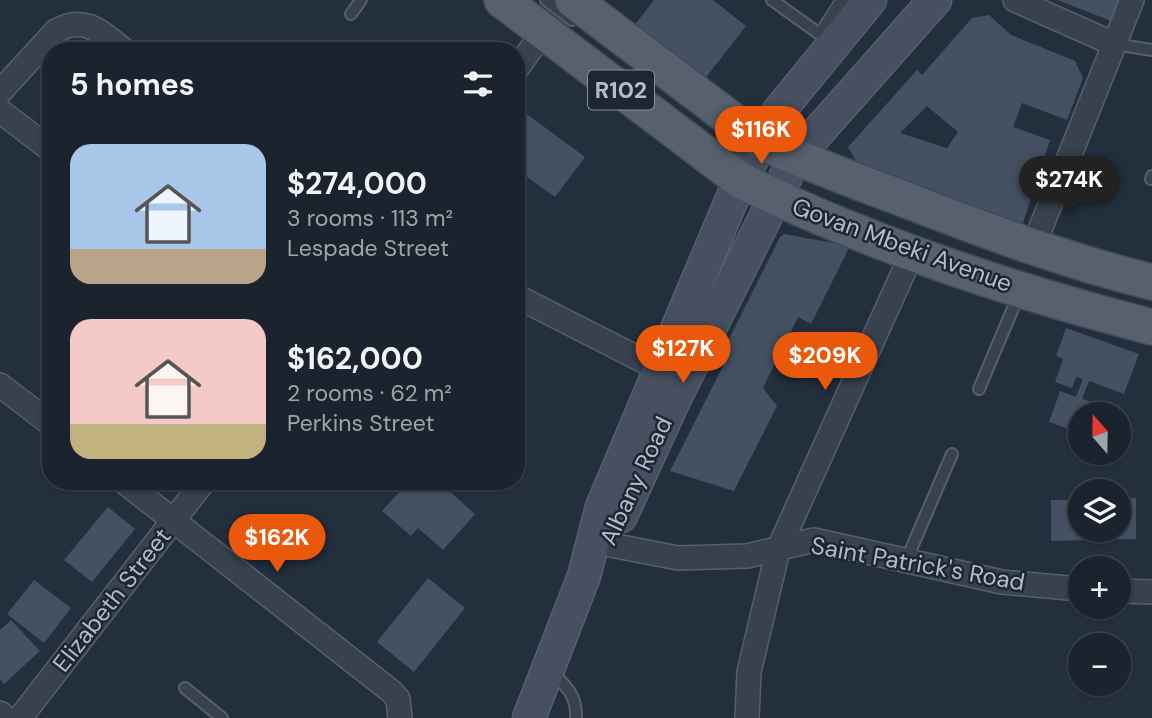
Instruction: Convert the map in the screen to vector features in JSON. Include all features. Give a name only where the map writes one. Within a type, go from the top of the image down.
[{"type":"main road","name":"Govan Mbeki Avenue","points":[[502,0],[545,16],[770,170],[913,251],[1152,282]]},
{"type":"main road","name":"Albany Road","points":[[529,718],[584,576],[632,487],[770,170],[779,111],[870,0]]},
{"type":"main road","name":"Albany Road","points":[[602,542],[617,468],[661,370],[770,170],[935,0]]},
{"type":"main road","name":"Govan Mbeki Avenue","points":[[577,13],[770,170],[1032,266],[1152,327]]},
{"type":"street","points":[[779,111],[849,0]]},
{"type":"street","points":[[1015,0],[1114,44]]},
{"type":"street","points":[[1032,266],[1132,0]]},
{"type":"street","points":[[525,53],[545,16]]},
{"type":"street","points":[[45,42],[56,31],[76,23],[102,33],[114,42]]},
{"type":"street","points":[[0,92],[42,46]]},
{"type":"street","points":[[0,111],[42,143]]},
{"type":"street","points":[[747,718],[748,672],[778,550],[913,251]]},
{"type":"street","points":[[525,301],[661,370]]},
{"type":"street","points":[[0,384],[42,417]]},
{"type":"street","points":[[134,490],[399,709]]},
{"type":"street","name":"Elizabeth Street","points":[[20,718],[197,490]]},
{"type":"street","name":"Saint Patrick's Road","points":[[602,542],[678,558],[724,558],[778,550],[814,540],[906,563],[1002,582],[1068,588]]},
{"type":"street","points":[[1131,591],[1152,592]]},
{"type":"street","points":[[0,713],[6,718]]},
{"type":"lane","points":[[351,14],[361,0]]},
{"type":"lane","points":[[520,0],[770,170]]},
{"type":"lane","points":[[772,0],[825,38]]},
{"type":"lane","points":[[545,16],[577,13]]},
{"type":"lane","points":[[1114,44],[1152,50]]},
{"type":"lane","points":[[975,240],[1032,266],[979,389]]},
{"type":"lane","points":[[906,563],[951,454]]},
{"type":"lane","points":[[549,668],[571,691],[577,705],[576,718]]},
{"type":"lane","points":[[185,688],[222,718]]},
{"type":"building","points":[[654,0],[713,0],[746,26],[704,80],[634,26]]},
{"type":"building","points":[[1057,0],[1122,0],[1114,22]]},
{"type":"building","points":[[989,15],[1011,35],[1075,61],[1083,78],[1067,120],[1022,103],[1013,127],[1050,140],[1022,226],[860,167],[848,147],[917,70],[922,75],[972,18]],"holes":[[[927,106],[958,132],[947,148],[900,133]]]},
{"type":"building","points":[[525,113],[585,157],[555,197],[525,175]]},
{"type":"building","points":[[784,234],[850,246],[811,324],[798,317],[763,388],[777,406],[734,491],[670,471],[729,354],[723,351],[780,237]]},
{"type":"building","points":[[1066,328],[1139,354],[1124,394],[1089,381],[1082,399],[1092,402],[1068,402],[1068,429],[1049,422],[1060,391],[1076,397],[1083,379],[1076,377],[1072,388],[1055,382],[1063,359],[1056,356]]},
{"type":"building","points":[[401,490],[448,490],[475,514],[443,550],[418,528],[411,536],[382,511]]},
{"type":"building","points":[[1131,498],[1136,498],[1136,539],[1131,539]]},
{"type":"building","points":[[1051,500],[1068,500],[1068,541],[1051,541]]},
{"type":"building","points":[[108,507],[135,529],[92,582],[64,560]]},
{"type":"building","points":[[428,578],[465,608],[414,672],[377,642]]},
{"type":"building","points":[[34,580],[71,608],[44,643],[7,614]]},
{"type":"building","points":[[11,620],[40,651],[4,684],[0,679],[0,630]]}]
